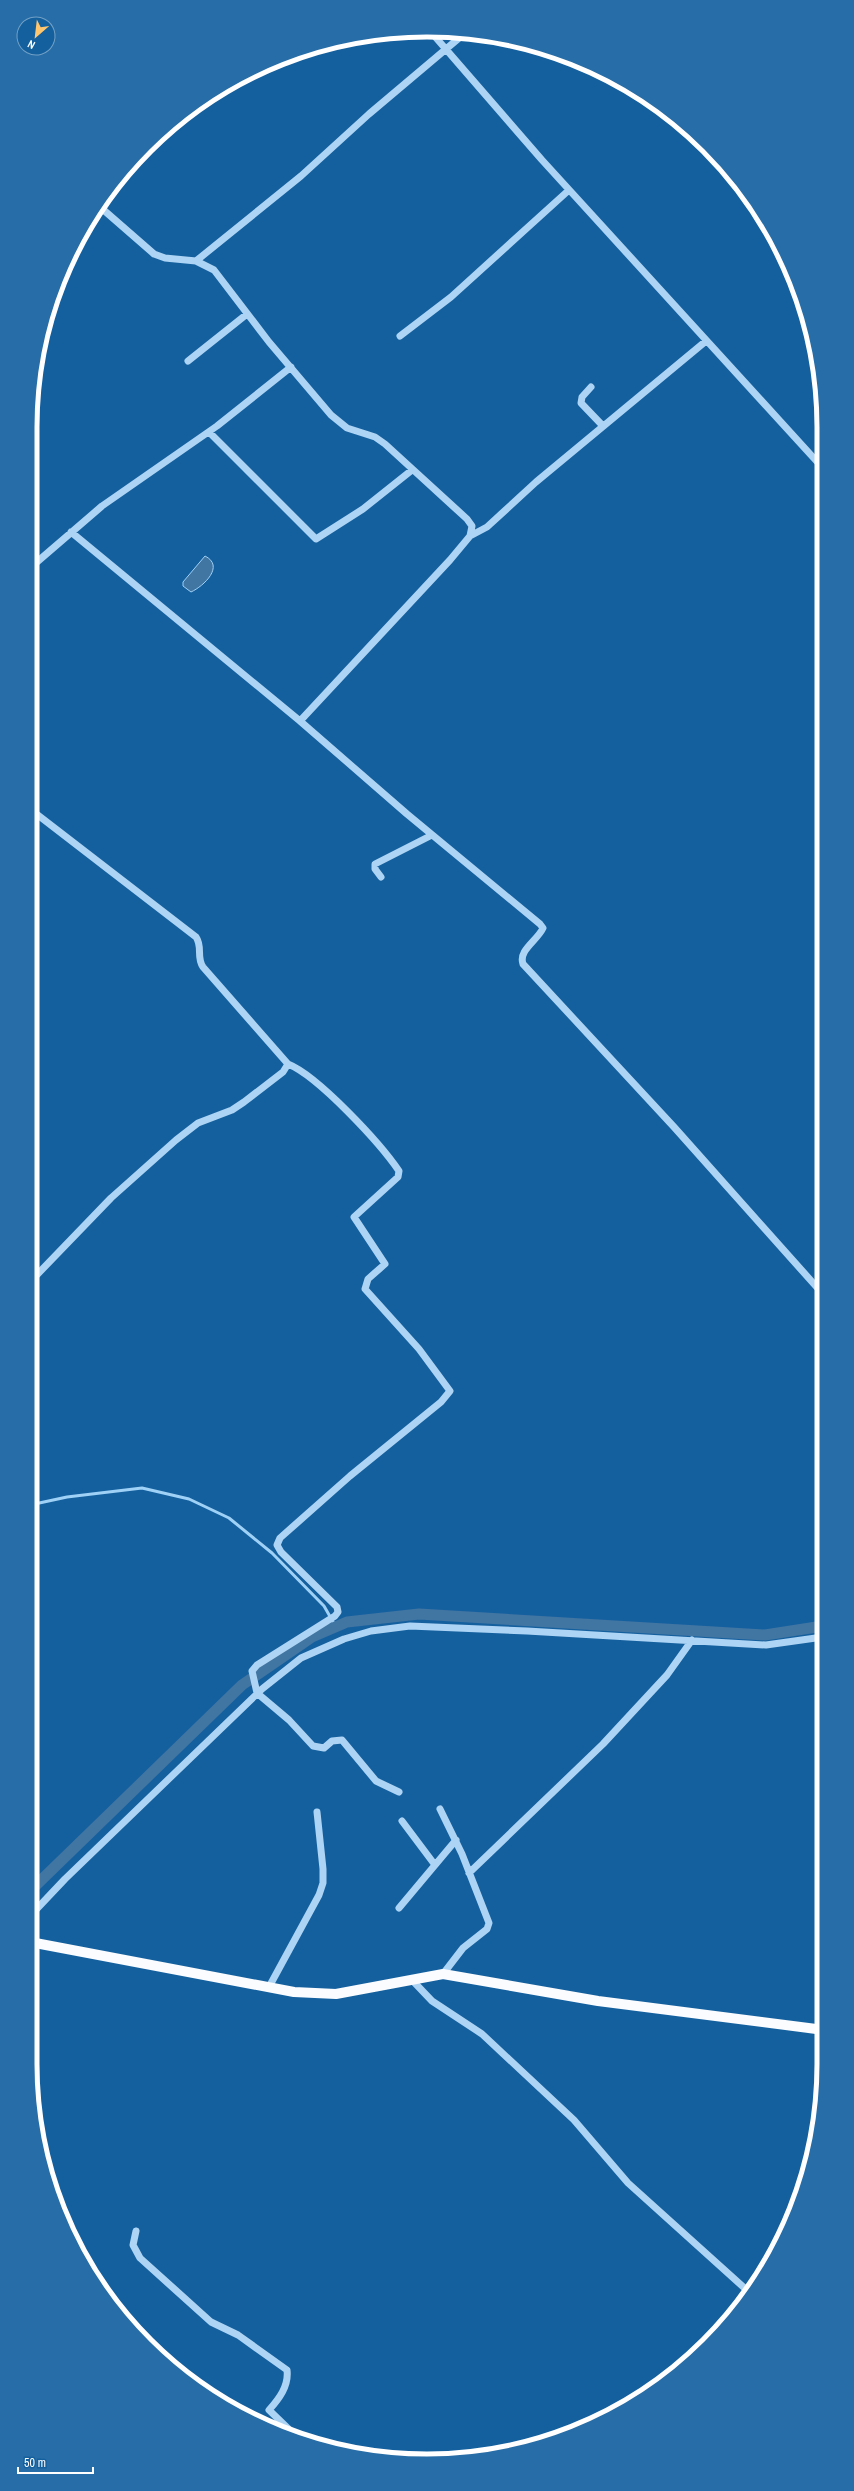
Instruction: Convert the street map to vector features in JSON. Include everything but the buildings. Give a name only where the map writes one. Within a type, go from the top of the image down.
[{"type":"main road","points":[[37,1943],[294,1992],[336,1994],[443,1974],[598,2001],[817,2029]]},
{"type":"street","points":[[436,37],[569,190],[817,462]]},
{"type":"street","points":[[196,261],[301,176],[459,38]]},
{"type":"street","points":[[400,336],[451,297],[569,190]]},
{"type":"street","points":[[103,210],[154,254],[165,258],[196,261],[214,270],[247,314],[331,415],[344,427],[375,437],[393,451],[467,519],[472,529],[470,536]]},
{"type":"street","points":[[188,361],[247,314]]},
{"type":"street","points":[[300,720],[436,576],[470,536],[486,527],[536,482],[706,341]]},
{"type":"street","points":[[37,562],[70,532],[146,473],[209,432],[291,367]]},
{"type":"street","points":[[591,387],[582,397],[581,403],[603,426]]},
{"type":"street","points":[[209,432],[268,494],[316,539],[363,509],[412,470]]},
{"type":"street","points":[[70,532],[300,720],[432,835],[540,924],[543,928],[541,933],[525,951],[522,958],[523,964],[674,1127],[817,1287]]},
{"type":"street","points":[[37,814],[196,937],[200,945],[198,960],[203,967],[288,1064],[300,1069],[341,1107],[370,1136],[399,1171],[398,1177],[354,1217],[385,1264],[368,1279],[365,1289],[419,1349],[449,1387],[450,1391],[441,1402],[350,1476],[293,1525],[277,1542],[281,1552],[337,1607],[338,1612],[335,1616],[257,1665],[252,1671],[257,1693],[289,1720],[313,1746],[324,1748],[332,1741],[342,1740],[376,1781],[399,1792]]},
{"type":"street","points":[[381,877],[375,869],[375,864],[432,835]]},
{"type":"street","points":[[37,1275],[111,1198],[176,1140],[198,1123],[244,1102],[283,1072],[288,1064]]},
{"type":"street","points":[[37,1908],[70,1873],[257,1693],[296,1661],[318,1649],[344,1638],[386,1628],[410,1626],[766,1645],[817,1638]]},
{"type":"street","points":[[469,1873],[603,1744],[667,1675],[692,1640]]},
{"type":"street","points":[[440,1809],[456,1840],[487,1914],[489,1923],[488,1929],[463,1948],[443,1974]]},
{"type":"street","points":[[269,1987],[319,1895],[323,1883],[317,1812]]},
{"type":"street","points":[[402,1822],[435,1865]]},
{"type":"street","points":[[399,1908],[456,1840]]},
{"type":"street","points":[[412,1980],[432,2001],[482,2034],[574,2120],[628,2183],[745,2289]]},
{"type":"street","points":[[136,2231],[133,2245],[140,2258],[212,2322],[238,2335],[287,2370],[288,2378],[280,2398],[268,2410],[286,2427]]},
{"type":"water","points":[[205,556],[211,560],[213,570],[206,581],[191,592],[183,586],[183,582]]},
{"type":"waterway","points":[[37,1503],[67,1497],[142,1488],[189,1499],[229,1518],[272,1553],[324,1606],[336,1627]]},
{"type":"waterway","points":[[37,1884],[242,1685],[312,1637],[347,1622],[419,1614],[765,1635],[817,1627]]}]
